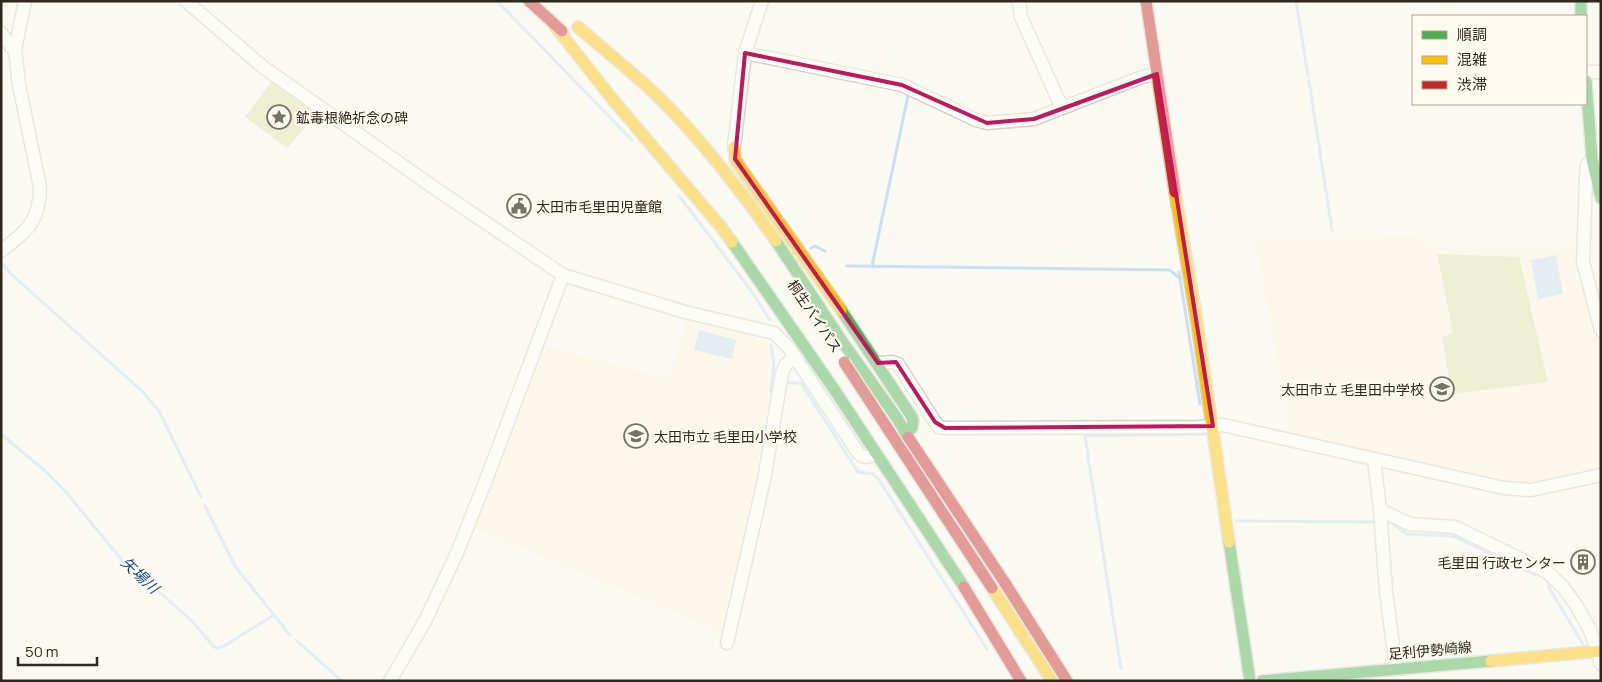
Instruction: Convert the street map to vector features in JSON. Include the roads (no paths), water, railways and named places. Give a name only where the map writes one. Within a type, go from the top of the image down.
[{"type":"main road","points":[[530,1],[612,79]]},
{"type":"main road","points":[[1146,1],[1206,426],[1250,681]]},
{"type":"main road","points":[[1581,1],[1582,15]]},
{"type":"main road","points":[[552,21],[614,101],[721,227],[836,392],[964,587],[1021,681]]},
{"type":"main road","points":[[698,158],[627,76],[575,23],[651,90],[691,131],[749,202],[906,434],[1067,681]]},
{"type":"main road","points":[[1587,94],[1592,159],[1601,198]]},
{"type":"main road","points":[[734,147],[735,159],[739,166],[878,363],[914,421],[914,425],[906,434],[875,454]]},
{"type":"main road","points":[[728,195],[750,224]]},
{"type":"main road","name":"桐生バイパス","points":[[757,258],[833,369],[1014,648]]},
{"type":"main road","name":"桐生バイパス","points":[[783,273],[844,362],[1052,681]]},
{"type":"main road","name":"足利伊勢崎線","points":[[1262,681],[1599,651]]},
{"type":"street","points":[[1,251],[18,238],[35,219],[40,199],[40,187],[19,85],[15,50],[26,1]]},
{"type":"street","points":[[186,1],[263,67],[448,198],[563,275],[685,312],[774,333],[794,356],[858,454],[862,457],[875,454]]},
{"type":"street","points":[[734,147],[745,52],[762,1]]},
{"type":"street","points":[[1019,1],[1021,18],[1062,108]]},
{"type":"street","points":[[1,33],[15,50]]},
{"type":"street","points":[[745,52],[902,85],[976,120],[987,123],[1034,119],[1142,77],[1157,74]]},
{"type":"street","points":[[1587,72],[1601,72]]},
{"type":"street","points":[[1592,159],[1587,165],[1583,262],[1601,330]]},
{"type":"street","points":[[390,681],[424,621],[457,553],[563,275]]},
{"type":"street","points":[[727,643],[764,480],[782,373],[785,366],[794,356]]},
{"type":"street","points":[[878,363],[892,362],[898,364],[935,422],[939,427],[945,428],[1223,425],[1518,490],[1530,490],[1601,475]]},
{"type":"street","points":[[1374,459],[1386,592],[1396,668]]},
{"type":"street","points":[[1380,519],[1410,524],[1455,527],[1547,572],[1563,587],[1576,604],[1599,651],[1601,664]]},
{"type":"water","points":[[1556,255],[1563,294],[1538,299],[1531,260]]},
{"type":"water","points":[[699,330],[736,340],[732,359],[694,350]]},
{"type":"waterway","points":[[1296,1],[1308,76]]},
{"type":"waterway","points":[[498,2],[632,140]]},
{"type":"waterway","points":[[1309,81],[1332,230]]},
{"type":"waterway","points":[[872,266],[908,96]]},
{"type":"waterway","points":[[679,196],[750,289],[770,320]]},
{"type":"waterway","points":[[811,248],[815,246],[825,251]]},
{"type":"waterway","points":[[1,262],[11,274],[143,392],[159,411],[201,497]]},
{"type":"waterway","points":[[847,266],[1170,270],[1180,279]]},
{"type":"waterway","points":[[1179,272],[1200,404]]},
{"type":"waterway","points":[[771,345],[774,365],[772,393]]},
{"type":"waterway","points":[[787,383],[801,383],[858,472],[873,474],[879,480],[987,649]]},
{"type":"waterway","name":"矢場川","points":[[1,434],[45,471],[65,491],[126,565],[192,621],[214,647],[224,646],[274,615]]},
{"type":"waterway","points":[[1121,669],[1085,436],[1205,434]]},
{"type":"waterway","points":[[205,506],[235,566],[290,635]]},
{"type":"waterway","points":[[1236,521],[1377,522]]},
{"type":"waterway","points":[[1383,522],[1390,522],[1407,534],[1453,536],[1535,575]]},
{"type":"waterway","points":[[1548,586],[1583,644]]},
{"type":"waterway","name":"矢場川","points":[[296,640],[342,681]]},
{"type":"place","name":"鉱毒根絶祈念の碑","points":[[279,117]]},
{"type":"place","name":"太田市毛里田児童館","points":[[519,206]]},
{"type":"place","name":"太田市立 毛里田中学校","points":[[1442,389]]},
{"type":"place","name":"太田市立 毛里田小学校","points":[[636,436]]},
{"type":"place","name":"毛里田 行政センター","points":[[1583,562]]}]
